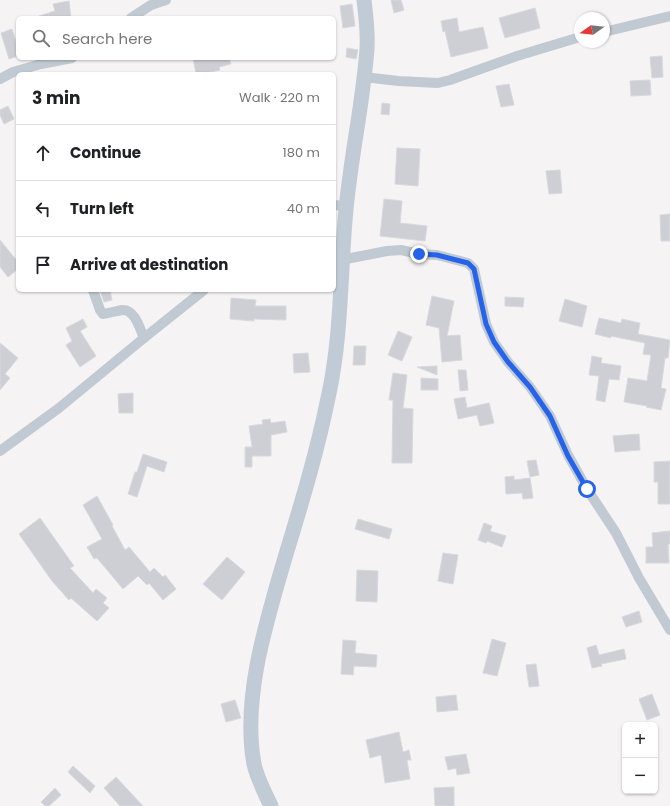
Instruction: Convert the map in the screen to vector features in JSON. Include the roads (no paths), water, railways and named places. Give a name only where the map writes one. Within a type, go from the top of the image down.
[{"type":"main road","points":[[271,806],[254,765],[250,723],[255,675],[271,607],[328,399],[335,360],[341,260],[340,206],[362,103],[367,48],[364,0]]},
{"type":"street","points":[[133,16],[151,5],[166,0]]},
{"type":"street","points":[[610,31],[670,16]]},
{"type":"street","points":[[364,77],[398,82],[438,83],[574,39]]},
{"type":"street","points":[[20,72],[41,64],[62,60]]},
{"type":"street","points":[[0,79],[15,74]]},
{"type":"street","points":[[341,260],[387,251],[402,250],[437,255],[468,263],[474,269],[486,324],[494,342],[508,362],[530,387],[550,416],[568,456],[587,489],[616,533],[639,578],[670,630]]},
{"type":"street","points":[[94,292],[100,310],[104,314],[123,310],[131,313],[144,338]]},
{"type":"street","points":[[0,451],[59,408],[202,292]]}]
